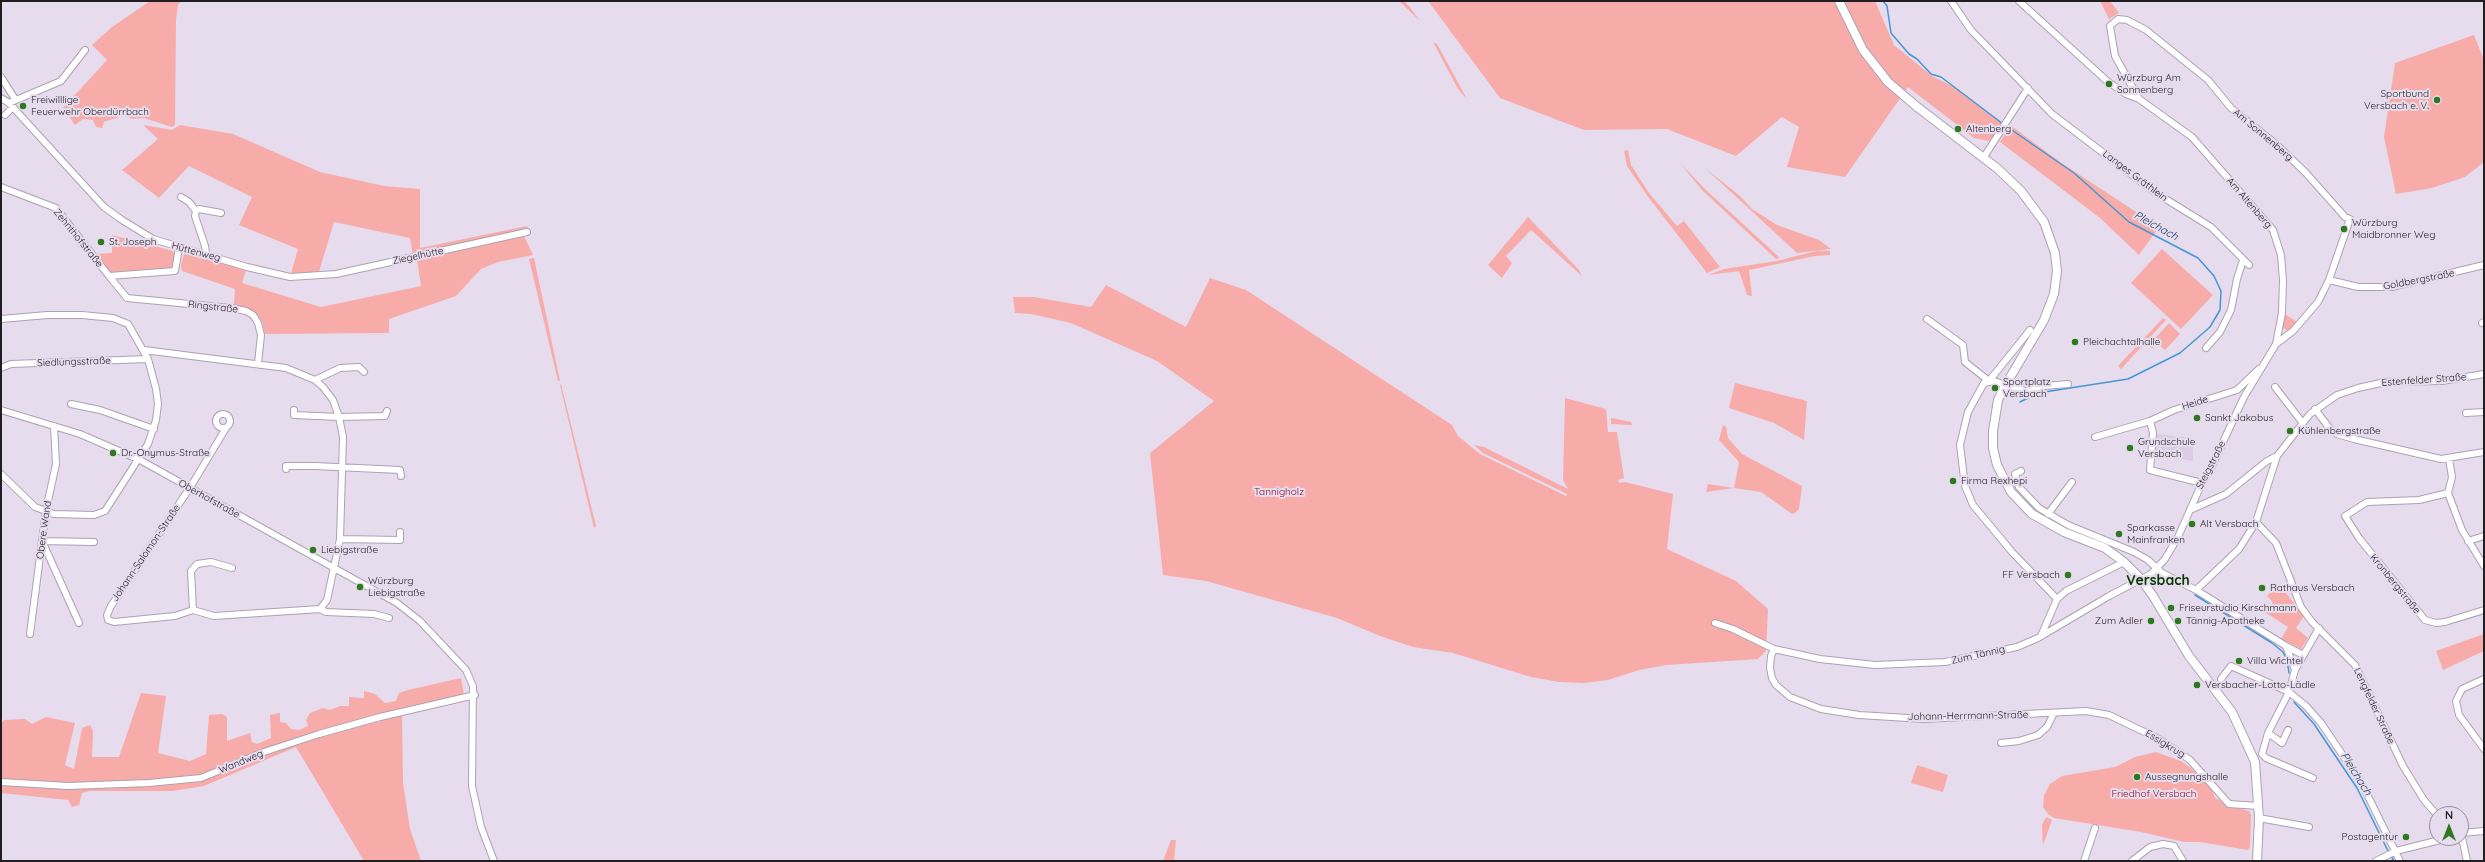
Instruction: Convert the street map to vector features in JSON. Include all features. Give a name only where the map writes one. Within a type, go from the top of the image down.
[{"type":"main road","points":[[1839,1],[1852,31],[1876,68],[1899,93],[1984,157],[2031,203],[2044,222],[2053,245],[2057,271],[2054,294],[2044,320],[2032,333],[2005,386],[1994,416],[1993,448],[1997,465],[2011,492],[2026,509],[2044,522],[2105,548],[2124,562],[2141,579],[2189,656],[2221,696],[2242,729],[2254,762],[2259,806],[2257,861]]},
{"type":"street","name":"Langes Gräthlein","points":[[1951,1],[1971,30],[2069,128],[2178,208],[2211,227],[2249,264]]},
{"type":"street","name":"Am Altenberg","points":[[2019,1],[2107,81],[2126,94],[2139,99],[2192,137],[2273,230],[2281,255],[2283,280],[2282,313],[2276,344]]},
{"type":"street","name":"Am Sonnenberg","points":[[2113,22],[2118,20],[2127,20],[2146,30],[2208,80],[2231,108],[2276,144],[2306,173],[2345,217],[2350,219],[2329,280]]},
{"type":"street","name":"Am Altenberg","points":[[2113,22],[2110,26],[2110,34],[2115,56],[2139,99]]},
{"type":"street","points":[[5,115],[15,99],[34,94],[61,81],[85,50]]},
{"type":"street","points":[[1,77],[15,99]]},
{"type":"street","points":[[1984,157],[2007,125],[2028,88]]},
{"type":"street","name":"Hüttenweg","points":[[1,98],[11,105],[32,126],[104,207],[153,239],[179,248],[290,276],[308,276]]},
{"type":"street","name":"Zehnthofstraße","points":[[2,188],[56,208],[108,276]]},
{"type":"street","points":[[181,197],[189,202],[196,212],[195,216],[206,246],[206,254]]},
{"type":"street","points":[[196,212],[199,209],[221,213]]},
{"type":"street","name":"Ziegelhütte","points":[[308,276],[336,274],[527,232]]},
{"type":"street","points":[[108,276],[175,271],[179,248]]},
{"type":"street","points":[[2206,348],[2220,332],[2231,310],[2237,279],[2244,260]]},
{"type":"street","name":"Goldbergstraße","points":[[2329,280],[2358,287],[2392,287],[2484,265]]},
{"type":"street","name":"Ringstraße","points":[[108,276],[127,298],[231,308],[249,313],[258,323],[261,334],[258,363]]},
{"type":"street","points":[[2276,344],[2308,316],[2329,280]]},
{"type":"street","points":[[1,319],[47,315],[113,318],[128,324],[148,359],[156,388],[158,404],[154,429],[140,460],[105,511],[94,515],[54,514],[35,507],[1,474]]},
{"type":"street","points":[[1927,319],[1963,345],[1965,362],[1989,381],[2026,391],[2068,384]]},
{"type":"street","points":[[2032,333],[1989,381],[1979,389],[1971,404],[1962,432],[1960,460],[1966,491],[1979,514],[2012,552],[2057,599]]},
{"type":"street","name":"Steigstraße","points":[[2141,579],[2157,568],[2171,551],[2244,397],[2276,344]]},
{"type":"street","points":[[144,350],[258,363],[286,368],[315,380],[333,400],[340,416],[343,437],[340,538],[328,600],[320,609]]},
{"type":"street","name":"Siedlungsstraße","points":[[1,368],[11,364],[148,359]]},
{"type":"street","name":"Heide","points":[[2095,437],[2150,421],[2174,410],[2237,390],[2265,362]]},
{"type":"street","points":[[315,380],[340,368],[359,368],[364,372]]},
{"type":"street","name":"Estenfelder Straße","points":[[2190,510],[2226,494],[2267,461],[2277,456],[2302,422],[2315,409],[2337,395],[2374,384],[2450,380],[2484,374]]},
{"type":"street","points":[[2275,388],[2302,422]]},
{"type":"street","points":[[71,404],[100,410],[154,429]]},
{"type":"street","points":[[2315,409],[2330,429],[2337,434],[2450,460],[2484,452]]},
{"type":"street","name":"Oberhofstraße","points":[[1,410],[54,426],[140,460],[334,567],[407,610],[466,670],[475,695]]},
{"type":"street","points":[[294,410],[294,415],[340,416],[385,416],[387,411]]},
{"type":"street","points":[[2466,413],[2484,412]]},
{"type":"street","points":[[2150,421],[2153,433],[2150,470],[2202,483]]},
{"type":"street","name":"Obere Wand","points":[[30,634],[46,510],[56,464],[54,426]]},
{"type":"street","name":"Johann-Salomon-Straße","points":[[193,610],[175,616],[108,620],[107,615],[111,606],[190,488],[226,428]]},
{"type":"street","points":[[2196,590],[2239,549],[2256,522],[2277,456]]},
{"type":"street","points":[[2450,460],[2452,477],[2448,493],[2468,541],[2484,566]]},
{"type":"street","points":[[286,470],[286,466],[343,467],[400,470],[401,476]]},
{"type":"street","points":[[2022,471],[2015,474],[2019,487],[2034,504],[2048,514],[2068,525],[2134,552],[2157,568],[2303,655]]},
{"type":"street","points":[[2048,514],[2072,482]]},
{"type":"street","name":"Kronbergstraße","points":[[2448,493],[2412,501],[2368,502],[2345,516],[2359,538],[2425,620],[2436,623],[2445,622],[2484,610]]},
{"type":"street","name":"Lengfelder Straße","points":[[2256,522],[2276,543],[2296,599],[2319,628],[2353,662],[2403,766],[2429,806]]},
{"type":"street","points":[[340,538],[400,540],[400,532]]},
{"type":"street","points":[[2468,541],[2484,536]]},
{"type":"street","points":[[79,623],[42,541],[94,542]]},
{"type":"street","points":[[232,568],[211,562],[197,564],[191,571],[193,610],[214,616],[320,609],[326,612],[374,614],[388,618]]},
{"type":"street","points":[[2041,636],[2057,599],[2066,591],[2124,562]]},
{"type":"street","name":"Zum Tännig","points":[[1715,623],[1733,628],[1774,649],[1820,658],[1875,665],[1923,664],[1963,659],[1998,649],[2017,647],[2041,636],[2141,579]]},
{"type":"street","points":[[2313,778],[2266,758],[2261,750],[2289,692],[2295,670],[2319,628]]},
{"type":"street","points":[[2286,646],[2295,670]]},
{"type":"street","name":"Johann-Herrmann-Straße","points":[[1774,649],[1771,656],[1772,678],[1782,691],[1795,699],[1827,710],[1859,715],[1924,719],[2054,713]]},
{"type":"street","points":[[2221,679],[2231,666],[2289,692],[2314,714],[2336,744],[2369,796],[2400,861]]},
{"type":"street","points":[[2484,679],[2462,689],[2456,701],[2459,715],[2484,748]]},
{"type":"street","points":[[475,695],[472,786],[481,828],[494,861]]},
{"type":"street","name":"Wandweg","points":[[1,782],[68,786],[149,783],[201,778],[264,752],[319,734],[380,717],[475,695]]},
{"type":"street","name":"Essigkrug","points":[[2054,713],[2086,711],[2109,715],[2134,726],[2166,743],[2190,760],[2229,804],[2259,806]]},
{"type":"street","points":[[2001,743],[2019,741],[2038,735],[2047,727],[2054,713]]},
{"type":"street","points":[[2268,733],[2282,743],[2288,730]]},
{"type":"street","points":[[2259,818],[2309,827]]},
{"type":"street","points":[[2084,861],[2095,828]]},
{"type":"street","points":[[2469,832],[2484,831]]},
{"type":"street","points":[[2376,861],[2396,851],[2429,843]]},
{"type":"street","points":[[2132,861],[2150,847],[2163,844],[2174,846],[2183,861]]},
{"type":"street","points":[[2464,846],[2467,861]]},
{"type":"shaded area","name":"Sankt Jakobus","points":[[2156,434],[2193,438],[2193,461],[2168,457],[2164,453],[2154,452]]},
{"type":"green space","points":[[150,1],[181,1],[178,5],[176,20],[175,125],[172,127],[144,118],[132,119],[125,115],[104,122],[102,128],[96,127],[93,120],[83,119],[75,125],[63,108],[107,60],[92,45],[112,27]]},
{"type":"green space","points":[[1399,1],[1404,1],[1420,21]]},
{"type":"green space","points":[[1428,1],[1875,1],[1894,45],[1932,76],[1952,86],[2003,123],[1989,141],[1974,138],[1908,87],[1845,177],[1787,167],[1799,127],[1782,117],[1736,156],[1667,129],[1584,130],[1500,98]]},
{"type":"green space","points":[[2100,1],[2110,1],[2119,13],[2109,19]]},
{"type":"green space","name":"Sportbund Versbach e. V.","points":[[2474,35],[2484,60],[2484,162],[2465,177],[2432,188],[2396,194],[2384,137],[2395,63]]},
{"type":"green space","points":[[1433,42],[1437,44],[1467,99],[1458,89]]},
{"type":"green space","points":[[143,125],[172,130],[180,125],[233,134],[320,172],[384,186],[420,189],[420,248],[527,226],[528,229],[413,256],[410,238],[334,222],[318,275],[290,277],[298,249],[239,225],[252,197],[189,166],[159,198],[122,170],[158,139]]},
{"type":"green space","points":[[2010,125],[2060,162],[2159,227],[2139,255],[2100,218],[2000,142]]},
{"type":"green space","points":[[1628,150],[1631,165],[1649,193],[1677,226],[1684,221],[1720,267],[1707,273],[1649,198],[1627,166],[1624,151]]},
{"type":"green space","points":[[1680,163],[1706,190],[1780,258],[1776,259],[1702,190]]},
{"type":"green space","points":[[1705,168],[1740,196],[1752,209],[1777,225],[1819,240],[1831,249],[1797,253]]},
{"type":"green space","points":[[1528,217],[1579,270],[1582,276],[1531,230],[1506,256],[1512,263],[1502,278],[1488,265]]},
{"type":"green space","points":[[112,235],[173,251],[176,258],[173,261],[175,263],[170,269],[109,273],[93,254],[112,253]]},
{"type":"green space","points":[[524,236],[533,255],[498,262],[481,269],[456,296],[389,319],[389,333],[265,334],[262,322],[256,313],[248,308],[234,305],[235,289],[182,271],[181,265],[185,251],[247,267],[242,283],[321,307],[421,286],[417,260]]},
{"type":"green space","points":[[2162,249],[2213,295],[2181,329],[2131,283]]},
{"type":"green space","points":[[1816,251],[1830,251],[1830,255],[1815,256],[1749,270],[1752,296],[1747,295],[1739,271],[1708,275],[1724,269],[1777,261]]},
{"type":"green space","points":[[534,258],[560,381],[558,381],[529,259]]},
{"type":"green space","name":"Tannigholz","points":[[1210,278],[1246,290],[1452,425],[1458,436],[1480,454],[1566,496],[1567,494],[1483,453],[1474,445],[1484,447],[1568,489],[1563,480],[1565,398],[1606,409],[1608,432],[1617,432],[1624,478],[1618,480],[1619,483],[1625,482],[1673,494],[1667,549],[1736,581],[1768,609],[1766,651],[1758,659],[1667,665],[1639,670],[1608,680],[1584,683],[1559,682],[1531,677],[1453,653],[1413,647],[1380,636],[1337,618],[1206,581],[1163,575],[1150,453],[1214,401],[1157,361],[1071,323],[1031,314],[1015,313],[1013,297],[1034,297],[1091,307],[1106,285],[1186,327]]},
{"type":"green space","points":[[2285,314],[2297,322],[2288,331],[2282,327]]},
{"type":"green space","points":[[2163,318],[2166,320],[2121,369],[2118,366]]},
{"type":"green space","points":[[2169,323],[2180,334],[2165,350],[2157,343],[2152,349],[2149,345]]},
{"type":"green space","points":[[1735,383],[1807,401],[1804,440],[1774,423],[1729,408]]},
{"type":"green space","points":[[561,384],[596,526],[594,528],[560,385]]},
{"type":"green space","points":[[1611,418],[1631,422],[1632,425],[1611,424]]},
{"type":"green space","points":[[1723,425],[1726,427],[1728,438],[1742,454],[1802,486],[1799,509],[1795,513],[1792,514],[1761,492],[1734,488],[1739,462],[1719,440]]},
{"type":"green space","points":[[1708,484],[1734,488],[1706,492]]},
{"type":"green space","points":[[2279,584],[2304,616],[2296,628],[2308,638],[2301,649],[2281,639],[2288,627],[2266,613],[2273,602],[2267,596]]},
{"type":"green space","points":[[2484,634],[2484,651],[2443,670],[2436,651]]},
{"type":"green space","points":[[461,678],[464,695],[378,716],[377,722],[402,715],[403,783],[410,829],[421,861],[364,861],[296,747],[204,786],[172,791],[90,791],[82,793],[79,805],[72,807],[68,800],[1,793],[1,724],[4,720],[25,719],[32,724],[46,717],[75,723],[65,765],[74,769],[82,728],[90,725],[93,731],[92,757],[119,757],[141,693],[166,696],[158,753],[190,761],[206,754],[209,715],[222,714],[227,717],[227,741],[250,733],[252,742],[257,744],[271,738],[270,715],[280,713],[280,722],[286,723],[291,729],[299,730],[308,726],[306,720],[310,713],[323,708],[330,710],[340,706],[349,706],[349,697],[364,698],[364,691],[375,694],[385,703],[396,701],[399,693],[408,690]]},
{"type":"green space","name":"Friedhof Versbach","points":[[2156,752],[2181,761],[2191,768],[2212,790],[2215,798],[2233,807],[2249,811],[2251,815],[2250,847],[2248,850],[2200,842],[2184,842],[2141,832],[2054,818],[2048,814],[2043,807],[2044,795],[2050,784],[2062,776],[2115,767],[2135,757]]},
{"type":"green space","points":[[1917,765],[1948,775],[1943,792],[1911,783]]},
{"type":"green space","points":[[2046,817],[2052,820],[2043,845],[2042,825]]},
{"type":"green space","points":[[1171,840],[1176,840],[1174,861],[1163,861]]},
{"type":"waterway","name":"Pleichach","points":[[1883,1],[1887,6],[1891,33],[1909,54],[1917,59],[1931,74],[1941,77],[2003,124]]},
{"type":"waterway","name":"Pleichach","points":[[2006,126],[2074,173],[2129,222],[2198,258],[2214,276],[2221,291],[2220,310],[2210,327],[2180,353],[2128,379],[2038,393],[2020,402]]},
{"type":"waterway","name":"Pleichach","points":[[2195,595],[2272,643],[2283,652],[2287,660],[2289,673]]},
{"type":"waterway","name":"Pleichach","points":[[2294,702],[2314,724],[2357,788],[2389,853]]},
{"type":"waterway","name":"Pleichach","points":[[2391,856],[2394,861]]},
{"type":"place","name":"Würzburg Am Sonnenberg","points":[[2109,84]]},
{"type":"place","name":"Sportbund Versbach e. V.","points":[[2437,100]]},
{"type":"place","name":"Freiwilllige Feuerwehr Oberdürrbach","points":[[23,106]]},
{"type":"place","name":"Altenberg","points":[[1958,129]]},
{"type":"place","name":"Würzburg Maidbronner Weg","points":[[2344,229]]},
{"type":"place","name":"St. Joseph","points":[[101,242]]},
{"type":"place","name":"Pleichachtalhalle","points":[[2075,342]]},
{"type":"place","name":"Sportplatz Versbach","points":[[1995,388]]},
{"type":"place","name":"Sankt Jakobus","points":[[2197,418]]},
{"type":"place","name":"Kühlenbergstraße","points":[[2290,431]]},
{"type":"place","name":"Grundschule Versbach","points":[[2130,448]]},
{"type":"place","name":"Dr.-Onymus-Straße","points":[[113,453]]},
{"type":"place","name":"Firma Rexhepi","points":[[1953,481]]},
{"type":"place","name":"Alt Versbach","points":[[2192,524]]},
{"type":"place","name":"Sparkasse Mainfranken","points":[[2119,534]]},
{"type":"place","name":"Liebigstraße","points":[[313,550]]},
{"type":"place","name":"FF Versbach","points":[[2068,575]]},
{"type":"place","name":"Würzburg Liebigstraße","points":[[360,587]]},
{"type":"place","name":"Rathaus Versbach","points":[[2262,588]]},
{"type":"place","name":"Friseurstudio Kirschmann","points":[[2171,608]]},
{"type":"place","name":"Zum Adler","points":[[2151,621]]},
{"type":"place","name":"Tännig-Apotheke","points":[[2178,621]]},
{"type":"place","name":"Villa Wichtel","points":[[2239,661]]},
{"type":"place","name":"Versbacher-Lotto-Lädle","points":[[2197,685]]},
{"type":"place","name":"Aussegnungshalle","points":[[2137,777]]},
{"type":"place","name":"Postagentur","points":[[2406,837]]},
{"type":"district","name":"Versbach","points":[[2158,581]]}]
